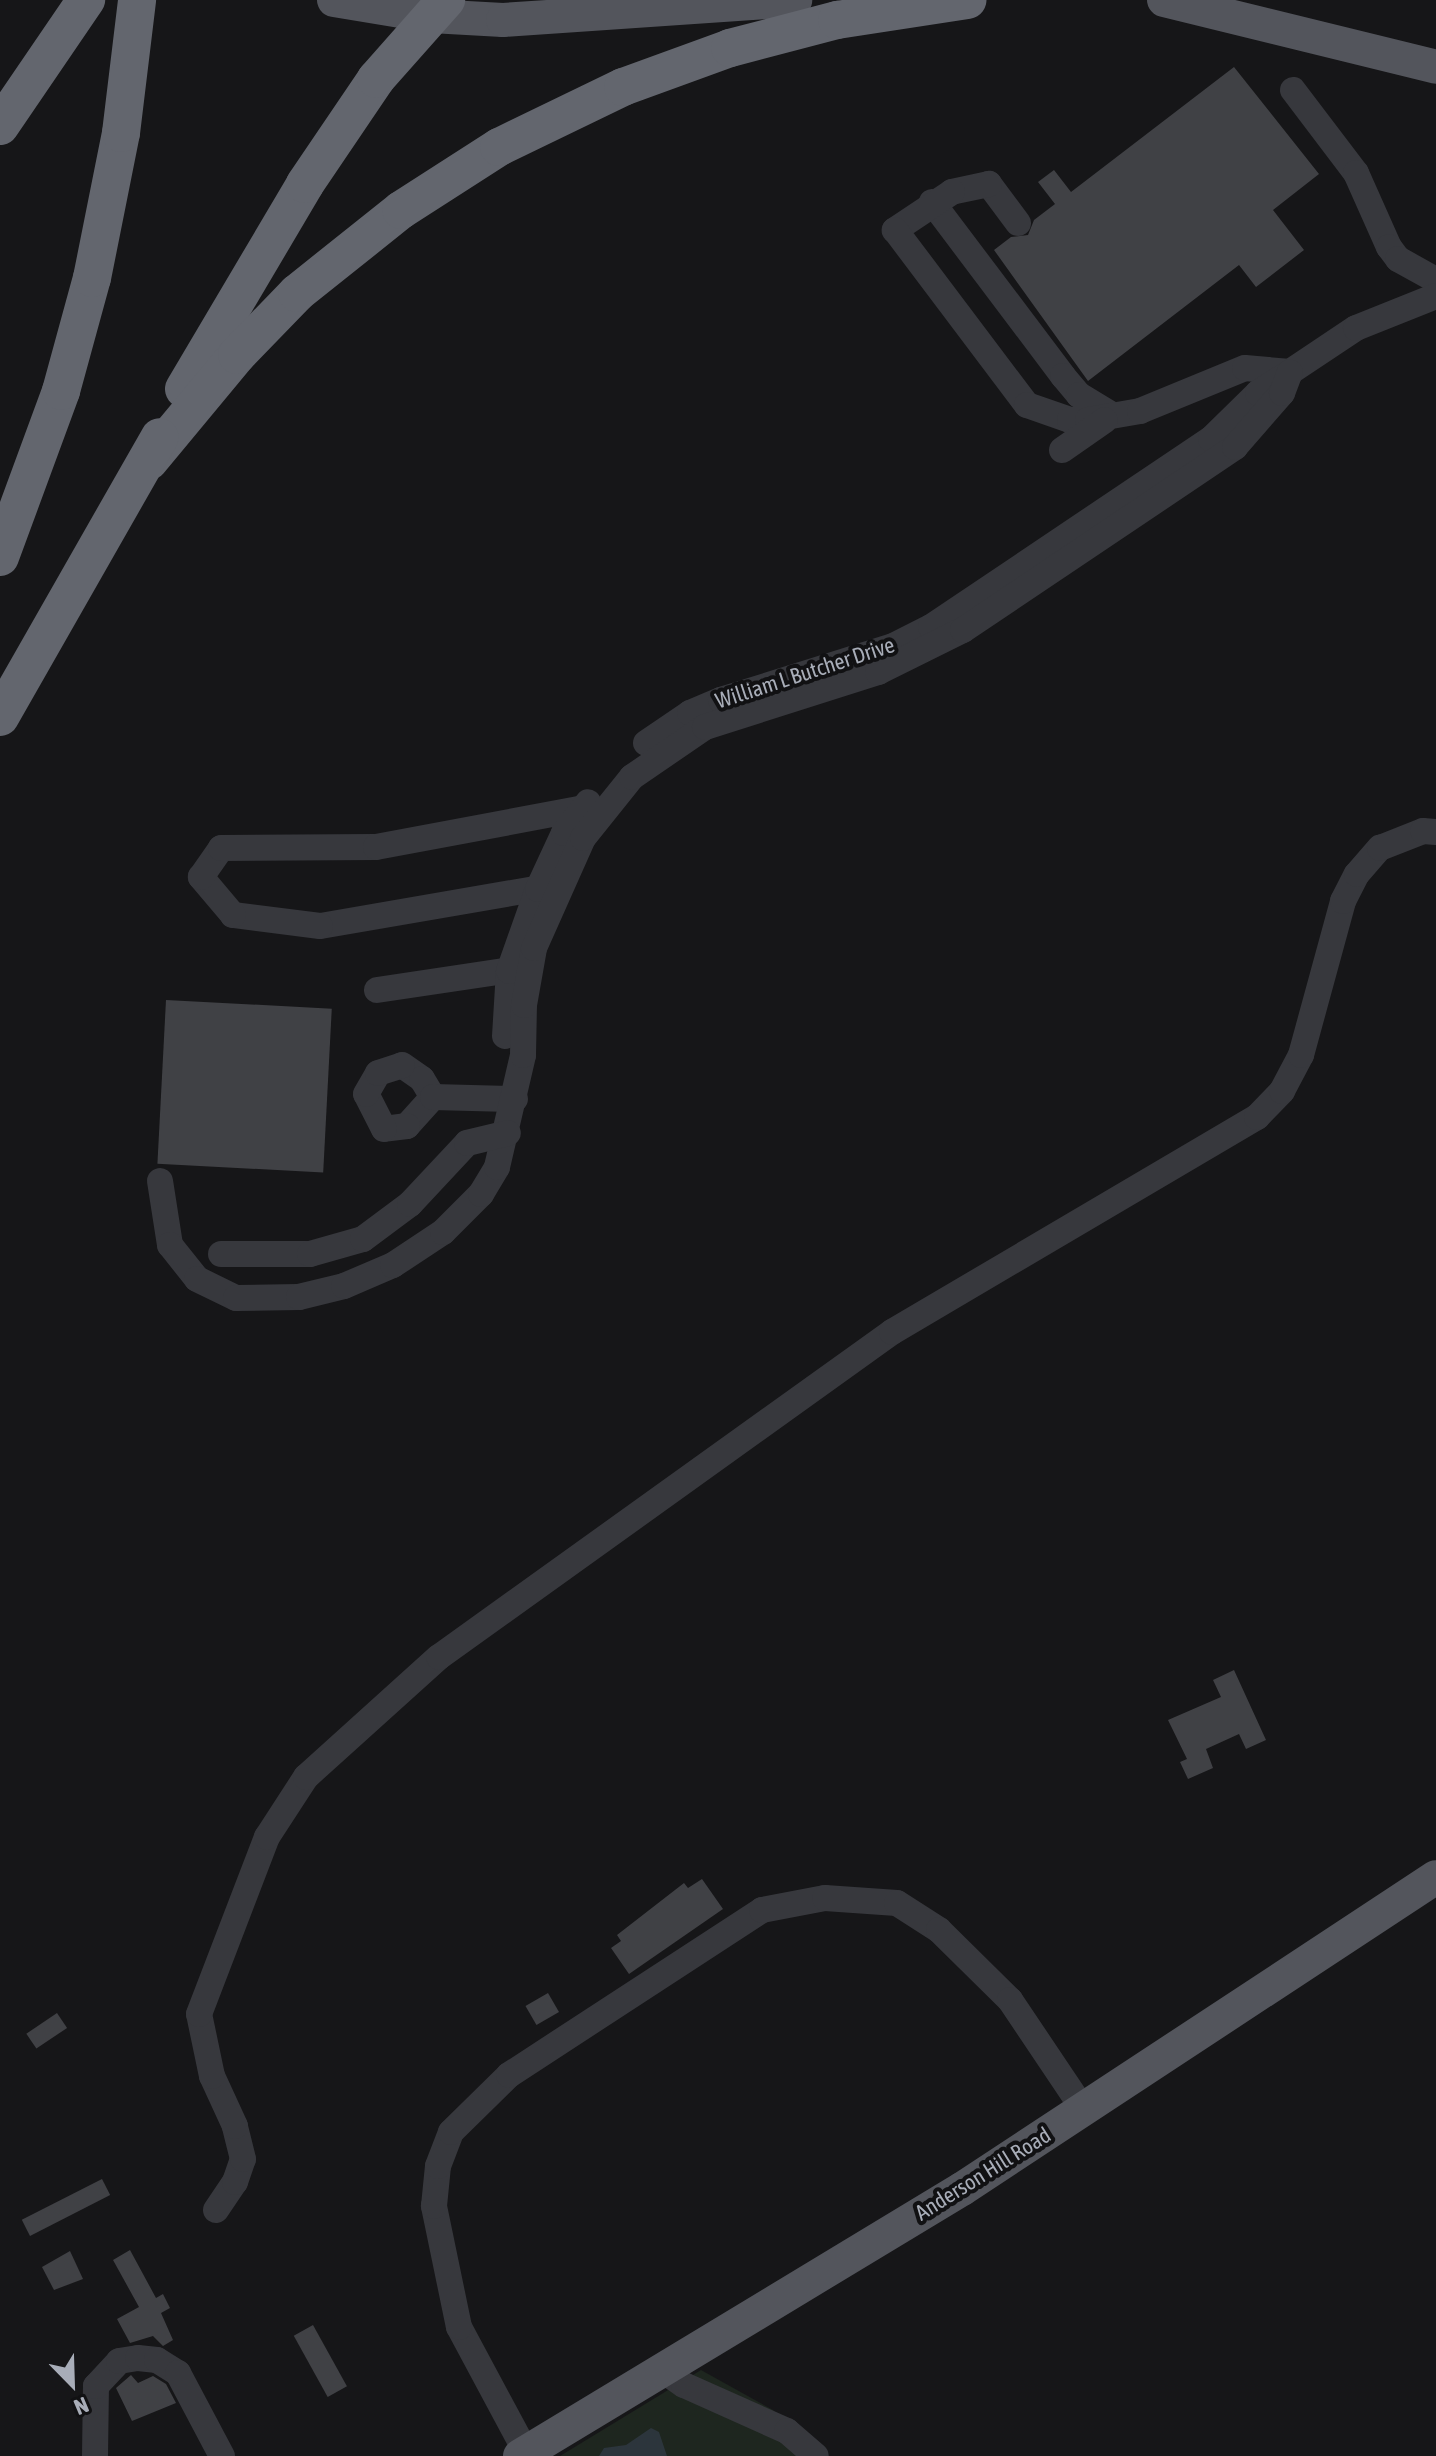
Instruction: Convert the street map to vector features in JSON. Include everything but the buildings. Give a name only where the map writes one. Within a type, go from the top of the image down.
[{"type":"highway","points":[[0,557],[78,333],[103,228],[128,88],[137,0]]},
{"type":"highway","points":[[0,717],[149,461],[173,408],[305,184],[376,79],[446,0]]},
{"type":"highway","points":[[149,461],[237,355],[297,293],[401,210],[499,147],[597,98],[704,56],[837,20],[967,0]]},
{"type":"highway","points":[[0,126],[82,5]]},
{"type":"main road","points":[[334,0],[431,16],[503,20],[795,0]]},
{"type":"main road","points":[[1164,0],[1436,67]]},
{"type":"main road","name":"Anderson Hill Road","points":[[523,2454],[1084,2110],[1436,1877]]},
{"type":"street","points":[[1293,90],[1356,173],[1389,247],[1398,259],[1436,280]]},
{"type":"street","points":[[1018,223],[989,184],[932,202],[895,230],[1027,405],[1070,420],[1112,415],[1140,411],[1245,368],[1290,372]]},
{"type":"street","points":[[932,202],[1079,395],[1112,415]]},
{"type":"street","name":"William L Butcher Drive","points":[[160,1181],[167,1239],[197,1279],[236,1298],[315,1294],[393,1265],[443,1232],[481,1194],[508,1133],[515,1099],[505,1037],[520,969],[549,887],[593,807],[652,759],[705,727],[878,672],[963,630],[1235,447],[1282,393],[1290,372],[1356,328],[1436,296]]},
{"type":"street","points":[[1062,450],[1112,415]]},
{"type":"street","points":[[549,887],[320,926],[233,915],[201,877],[221,848],[376,847],[593,807]]},
{"type":"street","points":[[216,2210],[235,2182],[243,2159],[235,2126],[212,2076],[199,2014],[267,1837],[306,1777],[439,1657],[892,1332],[1257,1117],[1282,1091],[1301,1055],[1343,901],[1357,874],[1380,848],[1423,831],[1436,832]]},
{"type":"street","points":[[377,990],[520,969]]},
{"type":"street","points":[[433,1097],[515,1099]]},
{"type":"street","points":[[221,1254],[310,1254],[363,1239],[410,1204],[467,1143],[508,1133]]},
{"type":"street","points":[[310,1254],[315,1294]]},
{"type":"street","points":[[523,2454],[459,2327],[434,2206],[438,2166],[451,2132],[509,2075],[762,1910],[825,1898],[897,1903],[939,1930],[1010,2000],[1084,2110]]},
{"type":"street","points":[[95,2456],[96,2386],[106,2370],[138,2358],[157,2360],[178,2373],[222,2456]]},
{"type":"street","points":[[661,2369],[684,2385],[787,2431],[816,2456]]},
{"type":"shaded area","points":[[701,2370],[773,2410],[817,2456],[560,2456]]},
{"type":"shaded area","points":[[651,2428],[659,2432],[667,2456],[599,2456],[604,2448],[626,2445]]}]
